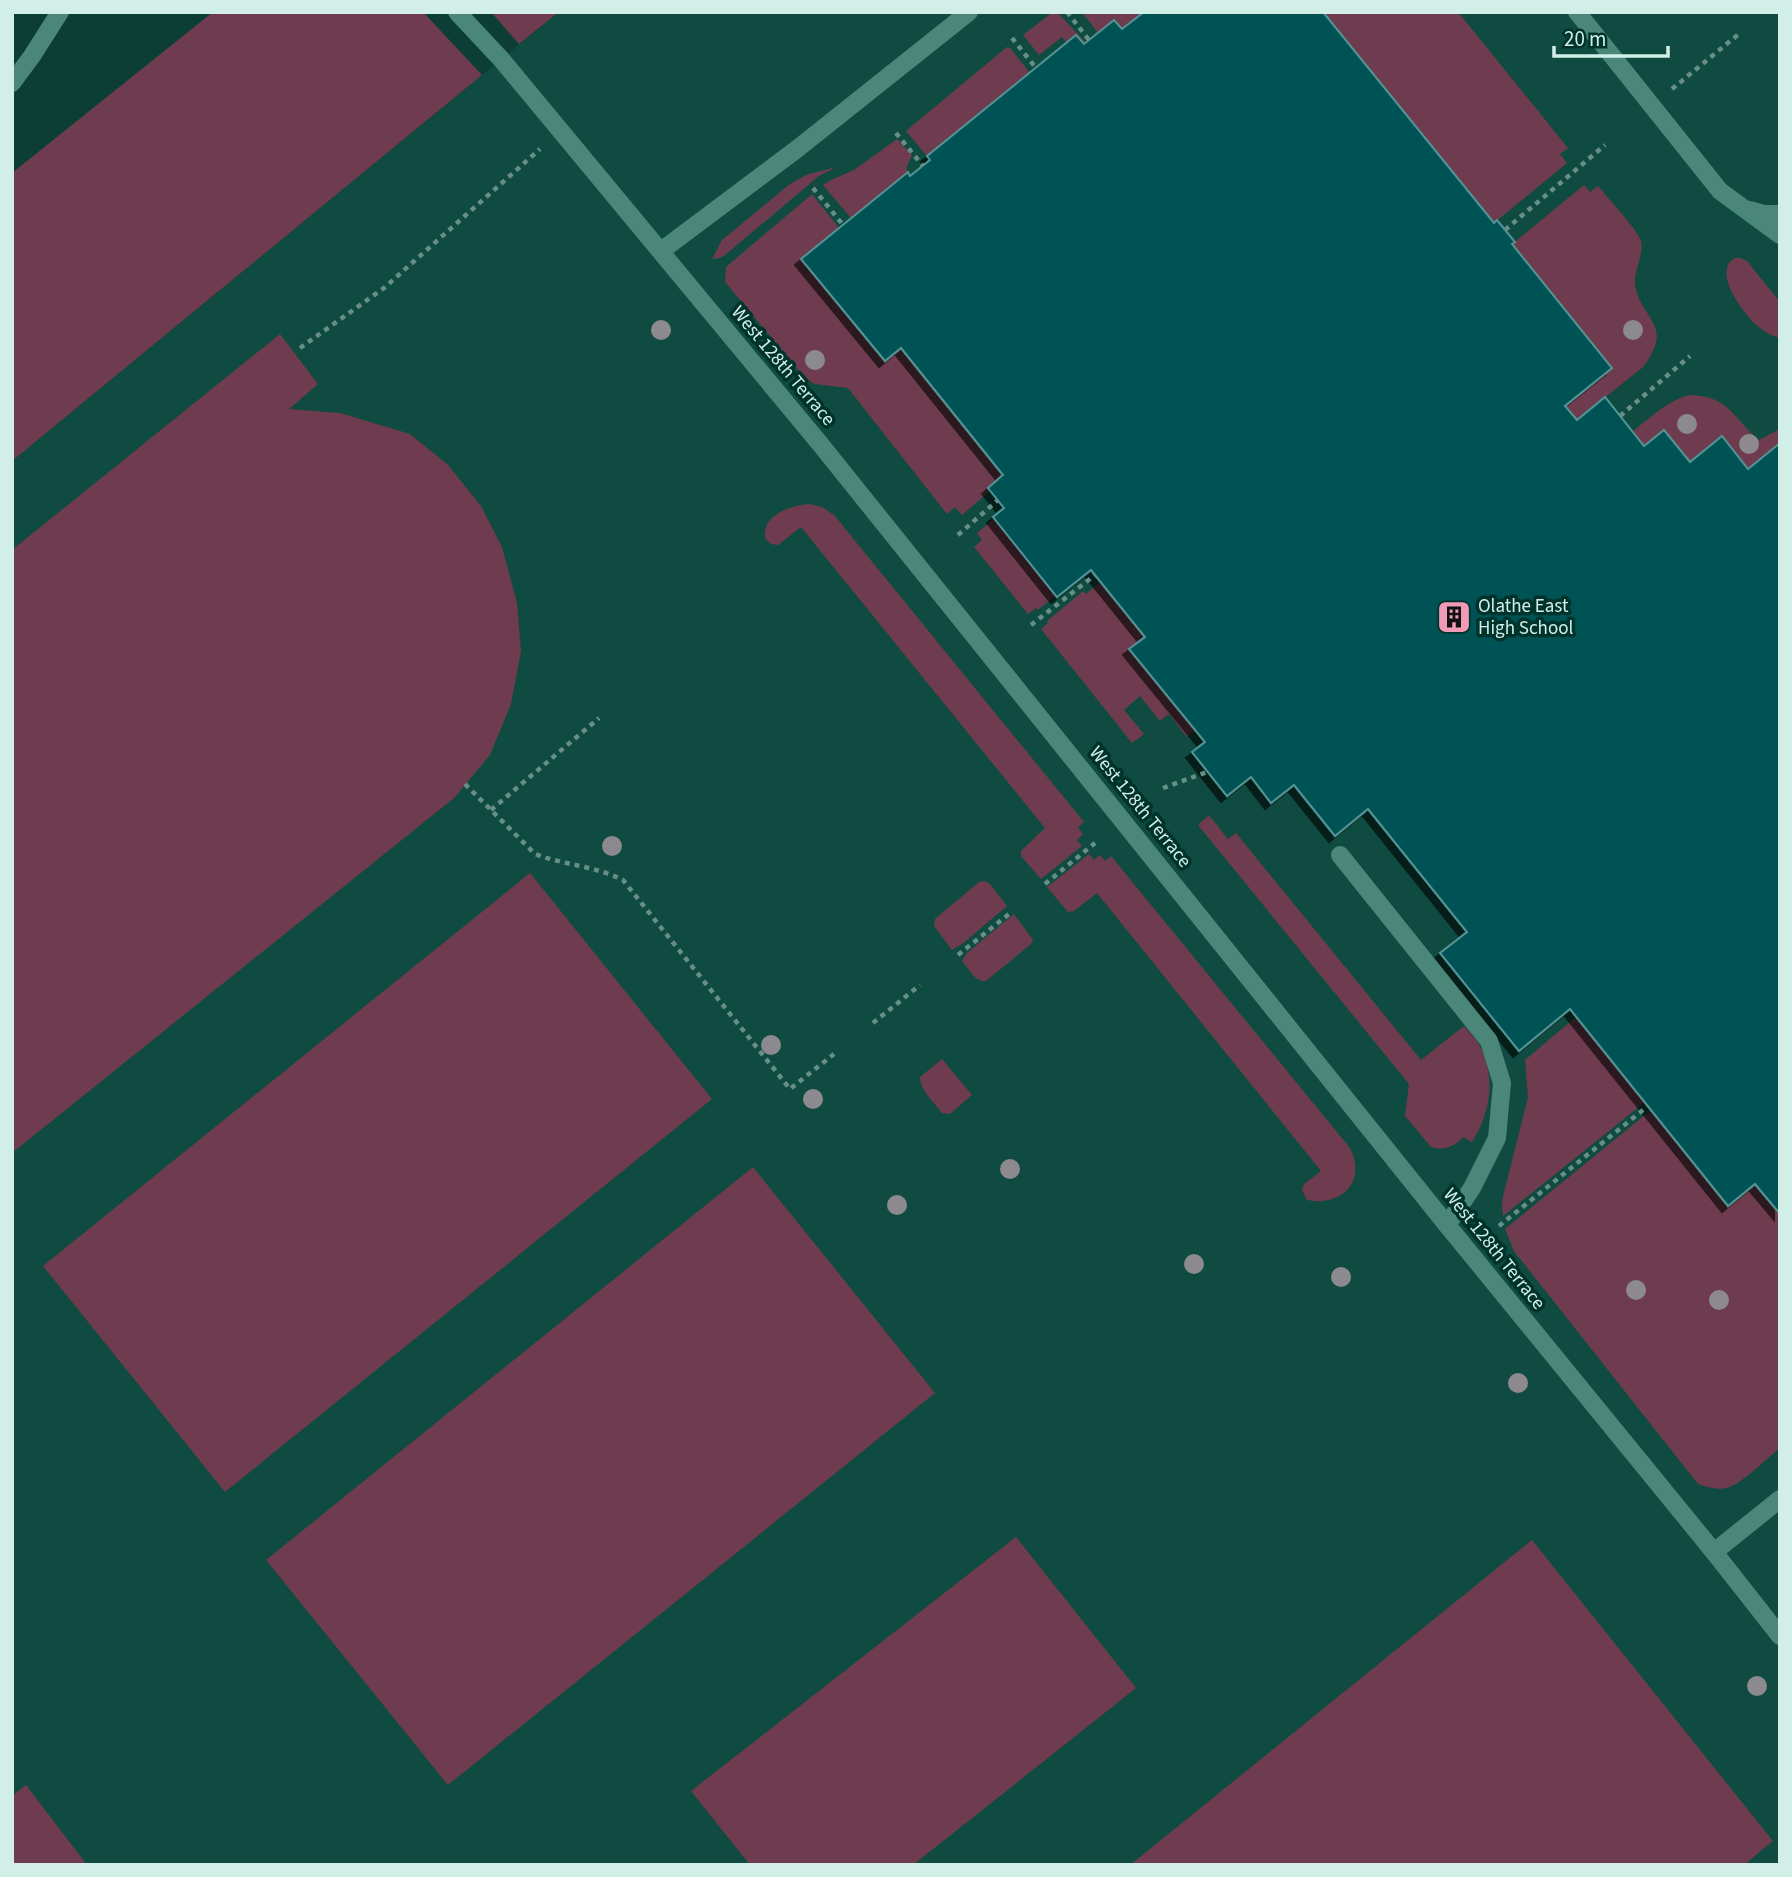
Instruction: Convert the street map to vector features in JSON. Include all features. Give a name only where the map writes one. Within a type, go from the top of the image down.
[{"type":"street","points":[[12,83],[60,12]]},
{"type":"street","name":"West 128th Terrace","points":[[457,12],[501,59],[821,445],[1780,1636]]},
{"type":"street","points":[[661,251],[808,141],[969,12]]},
{"type":"street","points":[[1577,12],[1720,191],[1780,235]]},
{"type":"street","points":[[1743,209],[1764,214],[1780,214]]},
{"type":"street","points":[[1340,855],[1489,1041],[1503,1083],[1497,1139],[1472,1188],[1447,1225]]},
{"type":"street","points":[[1714,1552],[1780,1499]]},
{"type":"path","points":[[1067,12],[1089,40]]},
{"type":"path","points":[[1672,89],[1740,33]]},
{"type":"path","points":[[1012,38],[1036,68]]},
{"type":"path","points":[[896,133],[923,166]]},
{"type":"path","points":[[1505,230],[1605,145]]},
{"type":"path","points":[[300,348],[384,288],[541,148]]},
{"type":"path","points":[[813,188],[843,225]]},
{"type":"path","points":[[1620,416],[1690,356]]},
{"type":"path","points":[[958,535],[998,500]]},
{"type":"path","points":[[1031,625],[1095,575]]},
{"type":"path","points":[[491,810],[599,718]]},
{"type":"path","points":[[1163,788],[1207,772]]},
{"type":"path","points":[[465,784],[535,854],[607,872],[623,880],[790,1089],[834,1055]]},
{"type":"path","points":[[1045,884],[1095,843]]},
{"type":"path","points":[[958,955],[1009,914]]},
{"type":"path","points":[[873,1023],[920,985]]},
{"type":"path","points":[[1499,1226],[1648,1106]]},
{"type":"shaded area","points":[[213,12],[423,12],[482,75],[12,461],[12,173]]},
{"type":"shaded area","points":[[491,12],[559,12],[519,44]]},
{"type":"shaded area","name":"Olathe East High School","points":[[559,12],[1780,12],[1780,1865],[12,1865],[12,461]]},
{"type":"shaded area","points":[[1053,12],[1057,12],[1086,43],[1067,43],[1062,37],[1039,55],[1023,35]]},
{"type":"shaded area","points":[[1082,12],[1144,12],[1122,29],[1114,20],[1098,33]]},
{"type":"shaded area","points":[[1323,12],[1458,12],[1568,148],[1560,154],[1567,163],[1494,223]]},
{"type":"shaded area","points":[[1007,47],[1030,73],[927,156],[906,131]]},
{"type":"shaded area","points":[[897,139],[912,155],[906,168],[908,172],[851,218],[823,185],[854,170]]},
{"type":"shaded area","points":[[836,167],[819,176],[725,255],[712,259],[722,240],[790,184],[806,175]]},
{"type":"shaded area","points":[[1584,185],[1590,192],[1598,186],[1639,236],[1641,252],[1635,284],[1638,296],[1656,331],[1656,341],[1643,367],[1577,420],[1565,406],[1612,368],[1512,244]]},
{"type":"shaded area","points":[[812,194],[839,228],[802,259],[884,361],[901,348],[1003,475],[988,487],[990,491],[962,515],[955,507],[947,514],[848,388],[814,384],[806,379],[725,282],[726,267]]},
{"type":"shaded area","points":[[1735,258],[1747,261],[1780,302],[1780,338],[1760,328],[1739,305],[1726,273],[1728,265]]},
{"type":"shaded area","points":[[280,334],[318,384],[289,409],[340,413],[410,434],[448,465],[481,506],[502,547],[517,603],[521,651],[511,704],[490,755],[454,798],[12,1153],[12,550]]},
{"type":"shaded area","points":[[1690,395],[1703,396],[1722,404],[1759,440],[1780,429],[1780,443],[1748,469],[1722,437],[1690,462],[1664,430],[1644,446],[1633,431],[1667,405]]},
{"type":"shaded area","points":[[809,504],[822,507],[834,515],[1084,822],[1078,827],[1083,834],[1077,840],[1082,846],[1041,879],[1021,856],[1021,851],[1045,828],[801,527],[778,545],[771,544],[765,538],[768,523],[773,517],[786,509]]},
{"type":"shaded area","points":[[994,519],[1056,595],[1038,610],[1036,608],[1028,614],[974,547],[982,540],[977,533]]},
{"type":"shaded area","points":[[1100,582],[1145,637],[1130,648],[1195,730],[1187,737],[1169,714],[1160,721],[1140,696],[1124,710],[1144,734],[1132,743],[1041,629],[1083,591],[1086,594]]},
{"type":"shaded area","points":[[1209,815],[1228,839],[1236,833],[1421,1060],[1464,1026],[1473,1037],[1486,1060],[1489,1096],[1483,1120],[1472,1142],[1463,1137],[1448,1147],[1431,1147],[1405,1116],[1409,1084],[1198,825]]},
{"type":"shaded area","points":[[1089,854],[1094,860],[1100,855],[1105,861],[1111,856],[1350,1148],[1355,1171],[1348,1189],[1331,1199],[1307,1200],[1302,1190],[1304,1184],[1321,1171],[1097,893],[1074,911],[1068,912],[1047,887]]},
{"type":"shaded area","points":[[530,873],[712,1099],[225,1492],[43,1266]]},
{"type":"shaded area","points":[[979,882],[989,883],[1007,906],[952,950],[934,926],[935,919]]},
{"type":"shaded area","points":[[1014,914],[1033,940],[986,981],[982,981],[972,974],[962,961],[967,953]]},
{"type":"shaded area","points":[[1576,1017],[1645,1102],[1503,1216],[1503,1196],[1528,1098],[1525,1060]]},
{"type":"shaded area","points":[[942,1059],[972,1095],[950,1114],[942,1113],[925,1091],[920,1077]]},
{"type":"shaded area","points":[[1651,1110],[1755,1184],[1780,1214],[1780,1448],[1746,1477],[1726,1488],[1698,1484],[1514,1251],[1505,1229]]},
{"type":"shaded area","points":[[753,1167],[935,1393],[448,1785],[266,1560]]},
{"type":"shaded area","points":[[1016,1537],[1136,1688],[913,1865],[750,1865],[691,1791]]},
{"type":"shaded area","points":[[1532,1540],[1773,1841],[1744,1865],[1130,1865]]},
{"type":"shaded area","points":[[26,1785],[87,1865],[12,1865],[12,1796]]},
{"type":"building","name":"Olathe East High School","points":[[1144,12],[1323,12],[1494,223],[1497,220],[1515,242],[1512,244],[1612,368],[1565,406],[1577,420],[1605,397],[1644,446],[1664,430],[1690,462],[1722,436],[1748,469],[1780,443],[1780,1214],[1755,1184],[1728,1206],[1570,1009],[1519,1051],[1440,953],[1467,932],[1368,809],[1335,836],[1294,785],[1271,803],[1251,777],[1227,796],[1192,752],[1205,742],[1129,649],[1145,637],[1091,570],[1057,597],[993,517],[1004,508],[988,488],[1003,475],[901,348],[885,361],[801,259],[908,172],[910,176],[930,160],[927,156],[1076,35],[1084,44],[1114,20],[1122,29]]},
{"type":"place","name":"Olathe East High School","points":[[1454,617]]}]
